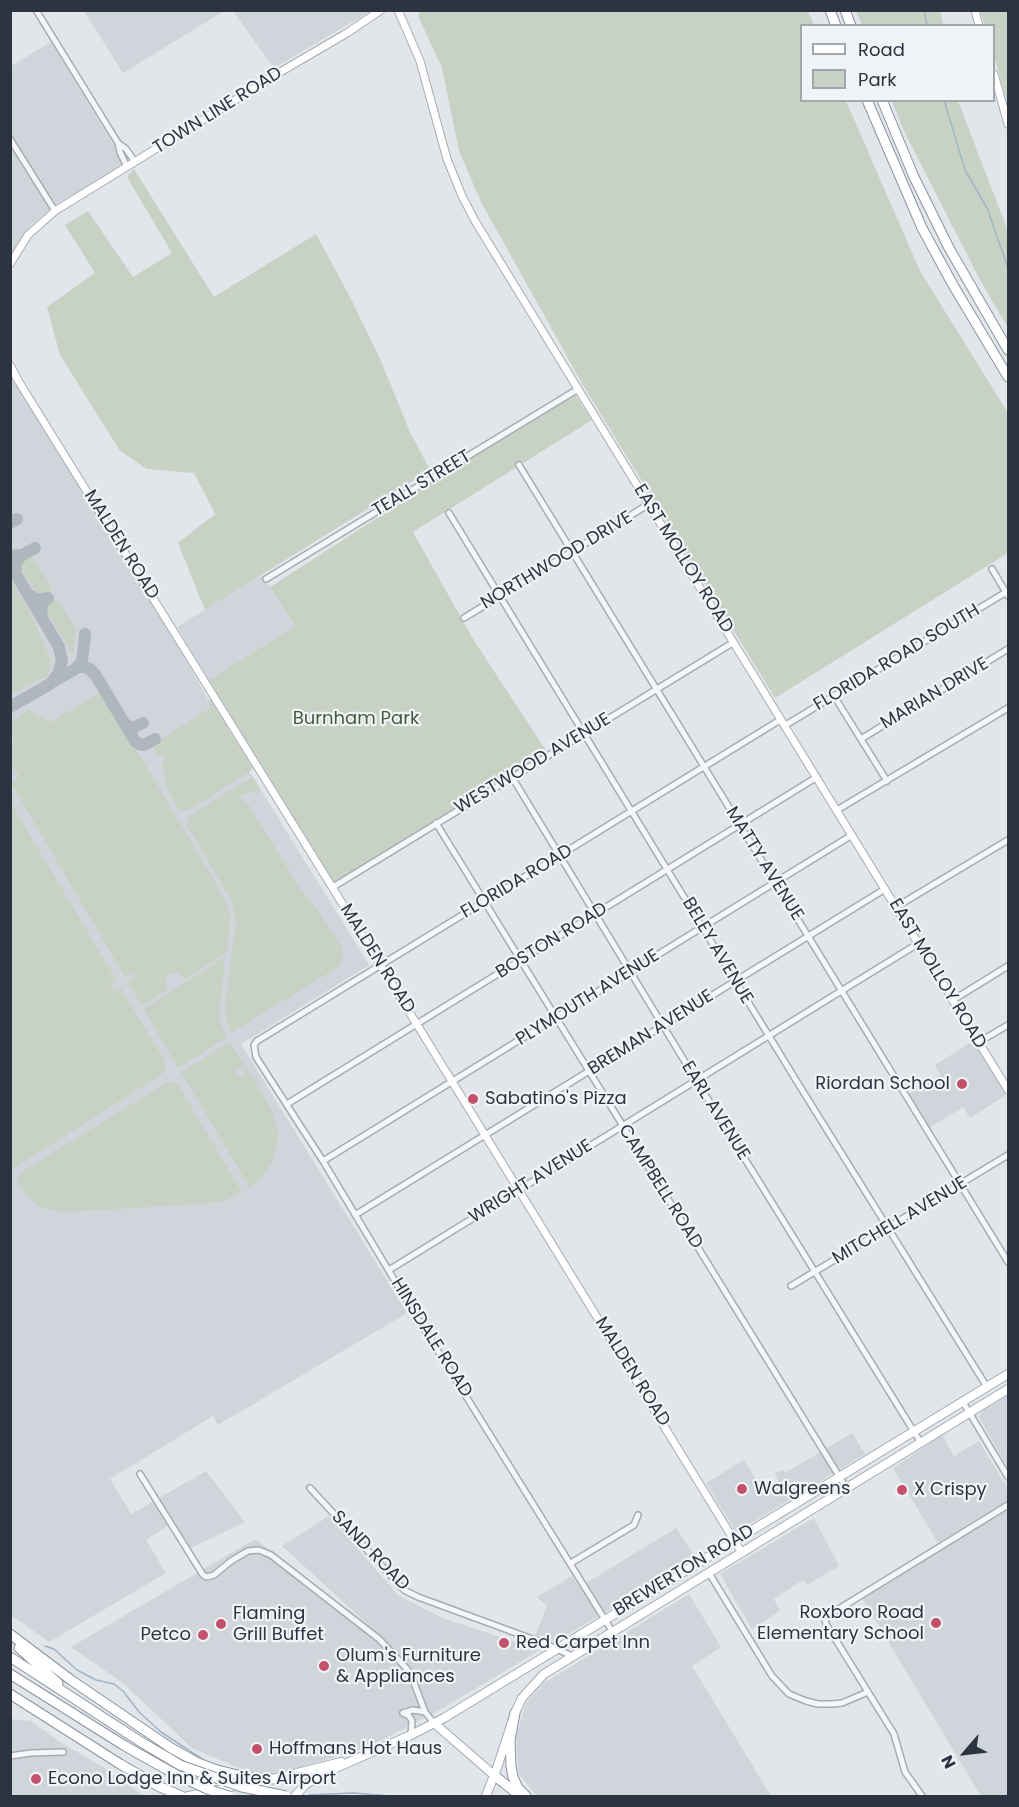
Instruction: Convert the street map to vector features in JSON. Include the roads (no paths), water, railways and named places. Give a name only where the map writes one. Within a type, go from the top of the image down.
[{"type":"highway","points":[[868,102],[922,228],[1008,377]]},
{"type":"highway","points":[[883,102],[931,213],[965,278],[1008,350]]},
{"type":"highway","points":[[10,1634],[96,1698],[189,1758],[214,1769],[239,1776],[273,1779]]},
{"type":"highway","points":[[10,1640],[80,1702]]},
{"type":"highway","points":[[10,1657],[180,1765],[242,1787],[286,1797]]},
{"type":"highway","points":[[10,1675],[173,1773],[230,1797]]},
{"type":"highway","points":[[10,1694],[120,1764],[181,1797]]},
{"type":"highway","points":[[514,1713],[510,1740],[510,1766],[524,1797]]},
{"type":"highway","points":[[495,1776],[524,1797]]},
{"type":"main road","name":"BREWERTON ROAD","points":[[295,1797],[305,1785],[322,1774],[434,1723],[1008,1374]]},
{"type":"main road","name":"BREWERTON ROAD","points":[[486,1797],[495,1776],[514,1713],[522,1698],[548,1671],[1008,1389]]},
{"type":"main road","points":[[434,1723],[495,1776]]},
{"type":"main road","points":[[273,1779],[371,1753]]},
{"type":"street","points":[[36,10],[118,143],[127,167]]},
{"type":"street","name":"TOWN LINE ROAD","points":[[56,210],[381,10]]},
{"type":"street","name":"EAST MOLLOY ROAD","points":[[398,10],[420,61],[447,159],[475,221],[1008,1088]]},
{"type":"street","points":[[995,81],[1008,124]]},
{"type":"street","points":[[10,139],[56,210],[28,236],[10,264]]},
{"type":"street","points":[[118,143],[126,149],[135,162]]},
{"type":"street","name":"MALDEN ROAD","points":[[10,365],[742,1553]]},
{"type":"street","name":"TEALL STREET","points":[[266,579],[578,389]]},
{"type":"street","name":"MATTY AVENUE","points":[[519,465],[1008,1262]]},
{"type":"street","name":"NORTHWOOD DRIVE","points":[[464,618],[649,504]]},
{"type":"street","name":"BELEY AVENUE","points":[[449,513],[987,1387]]},
{"type":"street","points":[[992,569],[1008,593]]},
{"type":"street","name":"FLORIDA ROAD SOUTH","points":[[782,723],[834,696],[1008,593]]},
{"type":"street","name":"WESTWOOD AVENUE","points":[[333,887],[734,642]]},
{"type":"street","name":"MARIAN DRIVE","points":[[861,739],[1008,649]]},
{"type":"street","points":[[834,696],[887,781]]},
{"type":"street","points":[[837,810],[1008,708]]},
{"type":"street","name":"FLORIDA ROAD","points":[[254,1045],[257,1041],[704,767],[782,723]]},
{"type":"street","name":"EARL AVENUE","points":[[512,777],[921,1443]]},
{"type":"street","name":"BOSTON ROAD","points":[[287,1104],[817,777]]},
{"type":"street","name":"CAMPBELL ROAD","points":[[436,823],[847,1489]]},
{"type":"street","name":"PLYMOUTH AVENUE","points":[[322,1161],[852,835]]},
{"type":"street","points":[[896,907],[1008,840]]},
{"type":"street","name":"BREMAN AVENUE","points":[[355,1215],[885,889]]},
{"type":"street","name":"WRIGHT AVENUE","points":[[389,1270],[918,943]]},
{"type":"street","points":[[953,1000],[1008,966]]},
{"type":"street","points":[[979,1042],[1008,1025]]},
{"type":"street","name":"HINSDALE ROAD","points":[[254,1045],[256,1057],[612,1631]]},
{"type":"street","name":"MITCHELL AVENUE","points":[[791,1286],[1008,1155]]},
{"type":"street","points":[[963,1402],[1008,1477]]},
{"type":"street","points":[[140,1473],[203,1575],[207,1577],[214,1575],[248,1551],[265,1552],[379,1639],[407,1669],[425,1712],[434,1723]]},
{"type":"street","name":"SAND ROAD","points":[[310,1488],[404,1590],[572,1656]]},
{"type":"street","points":[[922,1797],[908,1779],[894,1734],[825,1620],[829,1614],[1008,1505]]},
{"type":"street","points":[[571,1563],[634,1525],[638,1515]]},
{"type":"street","points":[[709,1573],[772,1676],[789,1694],[818,1704],[832,1704],[868,1692]]},
{"type":"street","points":[[411,1735],[412,1721],[410,1716],[403,1713],[413,1710],[425,1712]]},
{"type":"street","points":[[10,1756],[63,1752]]},
{"type":"street","points":[[186,1797],[273,1779]]},
{"type":"waterway","points":[[924,10],[927,24]]},
{"type":"waterway","points":[[945,102],[965,170],[987,208],[1008,268]]},
{"type":"waterway","points":[[45,1646],[54,1649],[77,1670],[96,1680],[114,1684],[161,1732],[202,1759]]},
{"type":"waterway","points":[[309,1795],[353,1793],[391,1796]]},
{"type":"place","name":"Riordan School","points":[[962,1084]]},
{"type":"place","name":"Sabatino's Pizza","points":[[473,1099]]},
{"type":"place","name":"Walgreens","points":[[742,1489]]},
{"type":"place","name":"X Crispy","points":[[902,1490]]},
{"type":"place","name":"Roxboro Road Elementary School","points":[[936,1623]]},
{"type":"place","name":"Flaming Grill Buffet","points":[[221,1624]]},
{"type":"place","name":"Petco","points":[[203,1635]]},
{"type":"place","name":"Red Carpet Inn","points":[[504,1643]]},
{"type":"place","name":"Olum's Furniture & Appliances","points":[[324,1666]]},
{"type":"place","name":"Hoffmans Hot Haus","points":[[257,1749]]},
{"type":"place","name":"Econo Lodge Inn & Suites Airport","points":[[36,1779]]},
{"type":"park label","name":"Burnham Park","points":[[356,719]]}]
